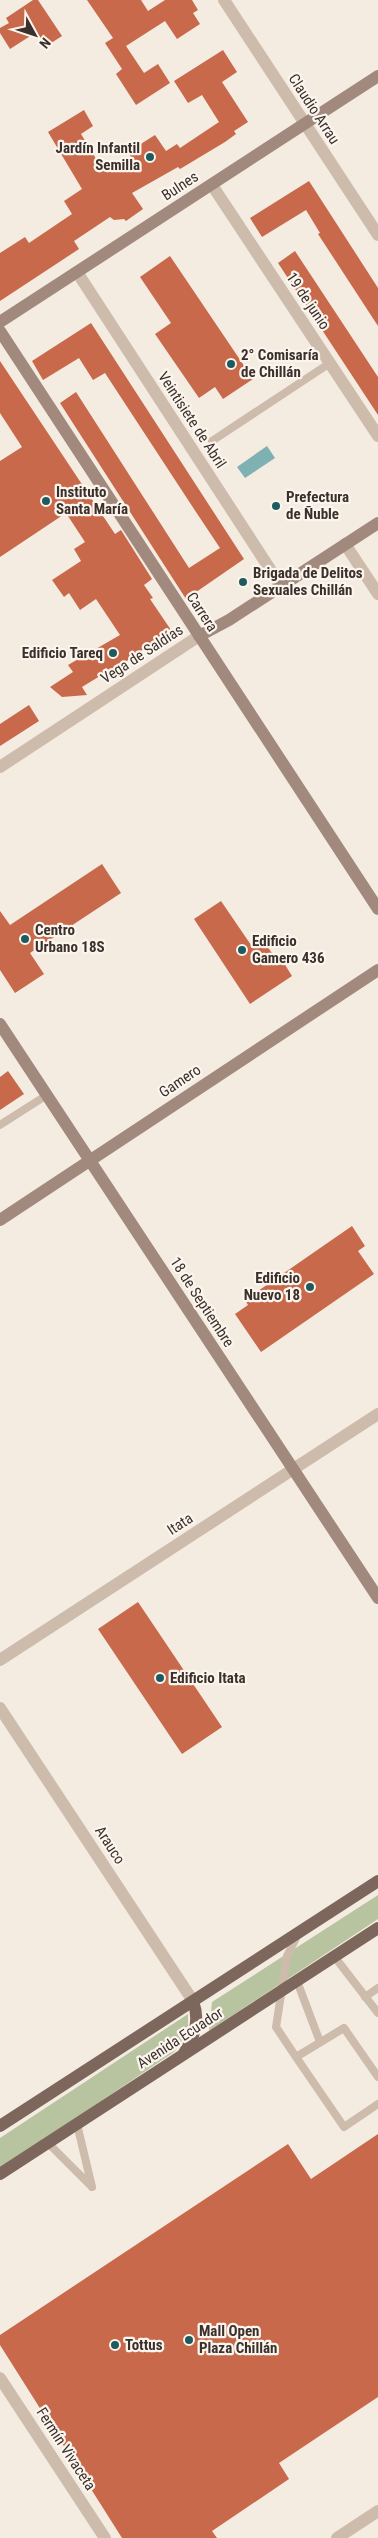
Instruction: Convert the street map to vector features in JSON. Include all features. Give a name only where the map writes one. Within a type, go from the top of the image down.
[{"type":"main road","name":"Avenida Ecuador","points":[[0,2126],[378,1880]]},
{"type":"main road","name":"Avenida Ecuador","points":[[0,2174],[378,1928]]},
{"type":"main road","points":[[181,2057],[190,2042],[197,2023],[197,2012],[193,2001]]},
{"type":"street","name":"Claudio Arrau","points":[[224,0],[378,235]]},
{"type":"street","name":"Bulnes","points":[[0,322],[378,76]]},
{"type":"street","name":"19 de junio","points":[[212,184],[378,436]]},
{"type":"street","name":"Veintisiete de Abril","points":[[77,272],[280,586]]},
{"type":"street","name":"Carrera","points":[[0,331],[378,909]]},
{"type":"street","name":"Vega de Saldías","points":[[0,766],[199,636],[220,625],[378,523]]},
{"type":"street","points":[[345,544],[378,594]]},
{"type":"street","name":"Gamero","points":[[0,1220],[378,970]]},
{"type":"street","name":"18 de Septiembre","points":[[0,1024],[378,1598]]},
{"type":"street","name":"Itata","points":[[0,1660],[378,1414]]},
{"type":"street","name":"Arauco","points":[[0,1708],[193,2001]]},
{"type":"street","name":"Fermín Vivaceta","points":[[0,2378],[105,2538]]},
{"type":"street","points":[[337,2538],[378,2511]]},
{"type":"lane","points":[[212,441],[330,363]]},
{"type":"lane","points":[[0,1125],[46,1095]]},
{"type":"lane","points":[[301,1930],[287,1956],[276,2027],[344,2127],[378,2104]]},
{"type":"lane","points":[[334,1956],[378,2013]]},
{"type":"lane","points":[[297,1981],[320,2042]]},
{"type":"lane","points":[[365,1997],[378,1988]]},
{"type":"lane","points":[[296,2057],[344,2028],[378,2077]]},
{"type":"lane","points":[[48,2143],[92,2187],[77,2124]]},
{"type":"green space","points":[[378,1895],[378,1919],[209,2031],[212,2002]]},
{"type":"green space","points":[[188,2014],[188,2032],[174,2052],[0,2169],[0,2138]]},
{"type":"water","points":[[267,446],[275,458],[245,478],[237,467]]},
{"type":"building","points":[[33,0],[38,0],[62,36],[45,47],[35,33],[10,49],[0,33],[0,28],[9,23],[6,18]]},
{"type":"building","points":[[87,0],[141,0],[148,11],[165,0],[192,0],[198,10],[193,13],[200,24],[177,39],[165,21],[126,46],[144,73],[158,64],[170,83],[136,105],[116,74],[122,69],[105,43],[113,38]]},
{"type":"building","points":[[223,50],[237,72],[222,82],[248,122],[234,131],[236,134],[225,142],[180,169],[178,167],[132,193],[143,209],[126,221],[124,219],[114,220],[110,217],[74,241],[79,249],[0,301],[0,253],[25,237],[29,243],[72,214],[64,201],[82,189],[48,132],[84,110],[93,126],[81,134],[101,167],[105,165],[110,172],[131,157],[128,152],[155,135],[166,151],[177,144],[180,148],[219,122],[202,95],[188,103],[174,81]]},
{"type":"building","points":[[309,181],[378,288],[378,326],[318,234],[320,233],[306,210],[262,237],[250,218]]},
{"type":"building","points":[[295,251],[378,377],[378,415],[278,263]]},
{"type":"building","points":[[170,256],[253,379],[223,399],[215,387],[199,398],[155,334],[171,323],[140,277]]},
{"type":"building","points":[[91,323],[244,559],[186,599],[60,403],[76,392],[189,568],[220,548],[105,373],[93,380],[79,358],[43,380],[32,361]]},
{"type":"building","name":"Instituto Santa María","points":[[0,361],[115,534],[121,530],[152,579],[144,585],[153,598],[150,599],[171,630],[114,670],[113,668],[82,687],[87,695],[62,697],[50,687],[73,672],[68,665],[120,635],[96,599],[80,610],[69,593],[64,597],[52,580],[81,561],[74,549],[85,542],[66,513],[0,557],[0,461],[22,447],[0,413]]},
{"type":"building","points":[[29,705],[39,721],[0,746],[0,724]]},
{"type":"building","name":"Centro Urbano 18S","points":[[102,864],[121,893],[30,953],[44,974],[15,993],[0,970],[0,911],[10,925]]},
{"type":"building","name":"Edificio Gamero 436","points":[[221,901],[251,945],[262,938],[275,958],[279,955],[292,976],[250,1004],[194,919]]},
{"type":"building","points":[[8,1071],[24,1094],[0,1110],[0,1077]]},
{"type":"building","name":"Edificio Nuevo 18","points":[[352,1226],[365,1246],[358,1251],[374,1274],[261,1352],[235,1314],[248,1305],[245,1300]]},
{"type":"building","name":"Edificio Itata","points":[[138,1602],[222,1727],[182,1754],[98,1629]]},
{"type":"building","name":"Mall Open Plaza Chillán","points":[[378,2134],[378,2397],[279,2463],[289,2479],[212,2531],[217,2538],[122,2538],[0,2345],[0,2335],[288,2144],[311,2179]]},
{"type":"place","name":"Jardín Infantil Semilla","points":[[150,157]]},
{"type":"place","name":"2° Comisaría de Chillán","points":[[231,364]]},
{"type":"place","name":"Instituto Santa María","points":[[46,501]]},
{"type":"place","name":"Prefectura de Ñuble","points":[[276,506]]},
{"type":"place","name":"Brigada de Delitos Sexuales Chillán","points":[[243,582]]},
{"type":"place","name":"Edificio Tareq","points":[[113,653]]},
{"type":"place","name":"Centro Urbano 18S","points":[[25,939]]},
{"type":"place","name":"Edificio Gamero 436","points":[[242,950]]},
{"type":"place","name":"Edificio Nuevo 18","points":[[310,1287]]},
{"type":"place","name":"Edificio Itata","points":[[160,1678]]},
{"type":"place","name":"Mall Open Plaza Chillán","points":[[189,2340]]},
{"type":"place","name":"Tottus","points":[[115,2345]]}]
